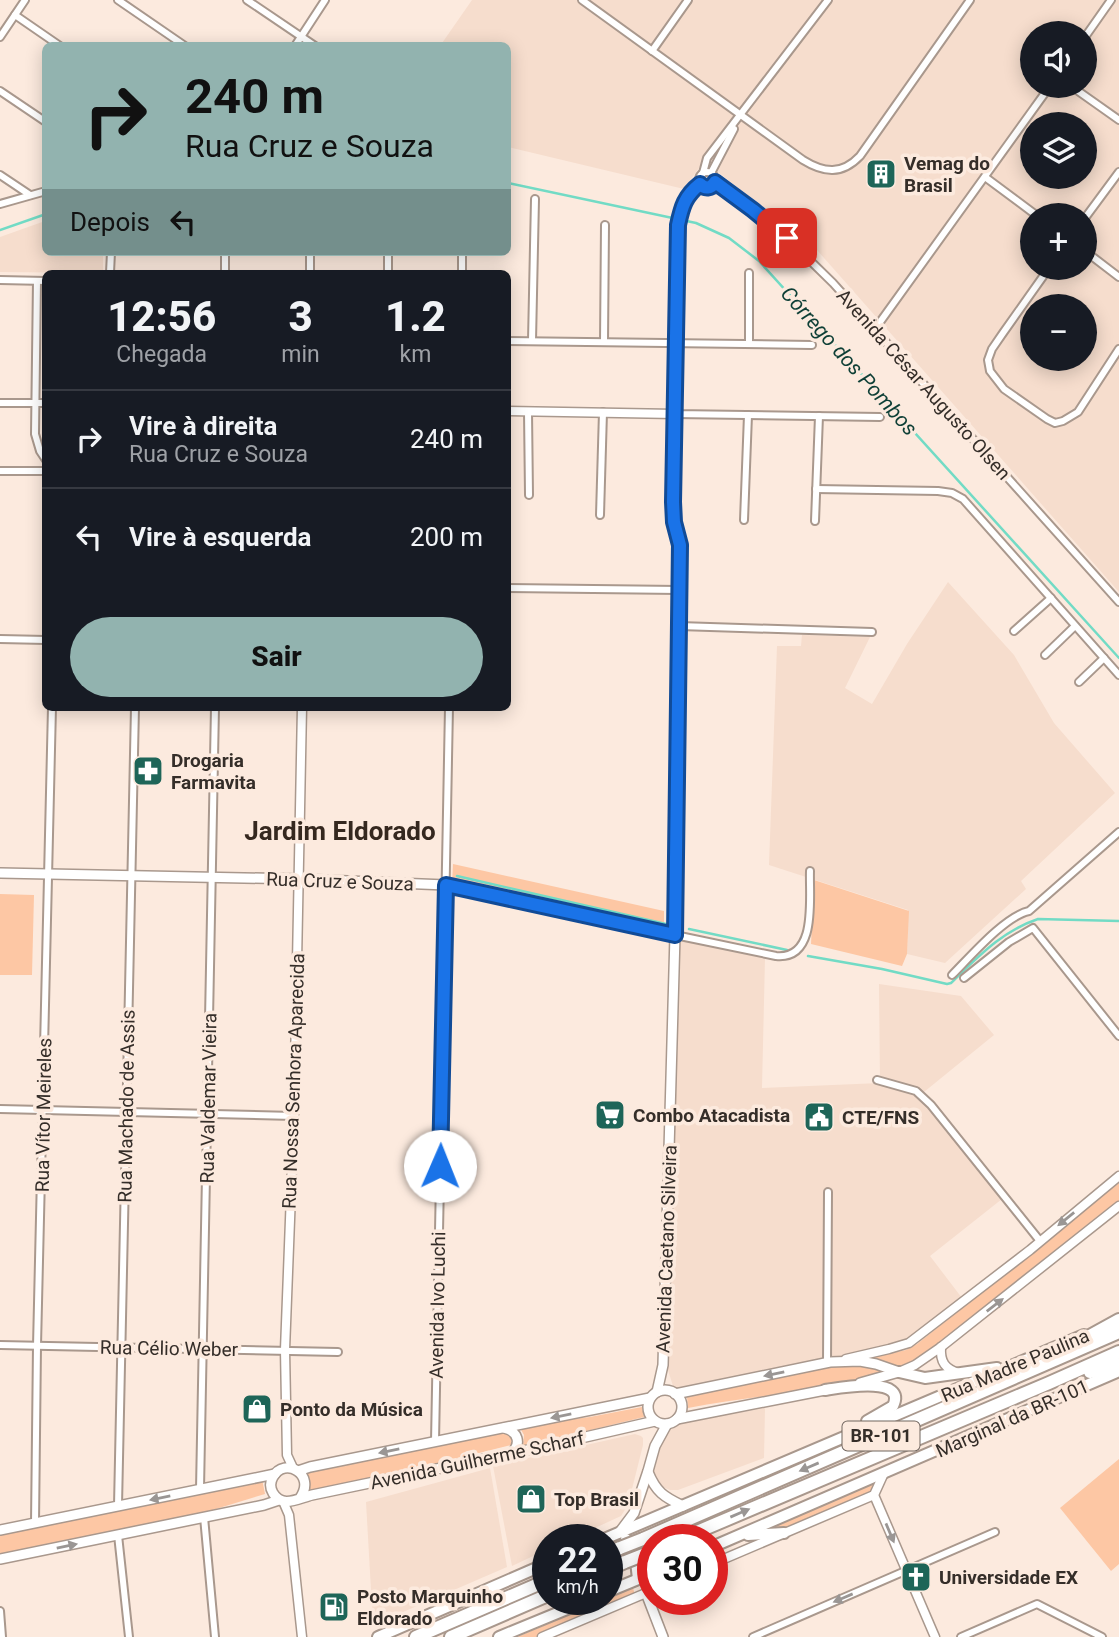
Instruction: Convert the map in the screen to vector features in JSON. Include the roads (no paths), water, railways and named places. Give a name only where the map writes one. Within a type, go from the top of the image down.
[{"type":"highway","points":[[1028,1372],[1119,1320]]},
{"type":"highway","name":"BR-101","points":[[623,1547],[1119,1332]]},
{"type":"highway","name":"BR-101","points":[[716,1524],[1119,1352]]},
{"type":"highway","points":[[1049,1383],[1119,1364]]},
{"type":"highway","points":[[416,1637],[532,1587]]},
{"type":"highway","points":[[451,1637],[532,1602]]},
{"type":"main road","name":"Rua Cruz e Souza","points":[[0,873],[446,885],[675,935]]},
{"type":"main road","name":"Avenida Caetano Silveira","points":[[654,1395],[663,1365],[675,935]]},
{"type":"main road","name":"Rua Madre Paulina","points":[[623,1531],[1119,1320]]},
{"type":"main road","points":[[899,1372],[880,1379],[659,1422],[651,1417],[648,1408],[654,1395],[662,1390],[673,1393],[829,1363],[860,1361],[925,1378],[1016,1365]]},
{"type":"main road","name":"Avenida Caetano Silveira","points":[[663,1365],[673,1393]]},
{"type":"main road","name":"Marginal da BR-101","points":[[728,1540],[1119,1371]]},
{"type":"main road","points":[[825,1390],[879,1386],[888,1388],[896,1396],[896,1402],[888,1410],[838,1436],[831,1443]]},
{"type":"main road","points":[[673,1393],[681,1403],[677,1419]]},
{"type":"main road","name":"Avenida Guilherme Scharf","points":[[295,1469],[654,1395]]},
{"type":"main road","name":"Avenida Guilherme Scharf","points":[[298,1499],[659,1422]]},
{"type":"main road","points":[[623,1528],[634,1513],[655,1446],[659,1422]]},
{"type":"main road","points":[[504,1427],[511,1429],[517,1438],[517,1445],[511,1453]]},
{"type":"main road","points":[[0,1530],[200,1489],[286,1468],[295,1469],[306,1484],[298,1499],[286,1502],[0,1559]]},
{"type":"main road","points":[[648,1471],[657,1490],[683,1506]]},
{"type":"main road","points":[[277,1472],[271,1480],[271,1488],[281,1501]]},
{"type":"main road","points":[[632,1527],[632,1539],[637,1553]]},
{"type":"main road","points":[[739,1536],[784,1533]]},
{"type":"main road","points":[[623,1535],[632,1548],[637,1570]]},
{"type":"main road","points":[[378,1637],[532,1570]]},
{"type":"main road","points":[[499,1637],[553,1615]]},
{"type":"main road","points":[[656,1615],[663,1637]]},
{"type":"street","points":[[0,37],[25,0]]},
{"type":"street","points":[[118,0],[179,42]]},
{"type":"street","points":[[247,0],[309,42]]},
{"type":"street","points":[[297,42],[325,0]]},
{"type":"street","points":[[582,0],[811,165],[829,170],[843,169],[860,156],[970,0]]},
{"type":"street","points":[[652,51],[688,0]]},
{"type":"street","points":[[707,173],[707,158],[828,0]]},
{"type":"street","points":[[1096,21],[1111,0]]},
{"type":"street","points":[[15,15],[54,42]]},
{"type":"street","points":[[0,91],[42,119]]},
{"type":"street","points":[[876,329],[1041,98]]},
{"type":"street","points":[[1088,98],[1119,120]]},
{"type":"street","points":[[1096,203],[1119,172]]},
{"type":"street","points":[[707,173],[714,177],[715,182],[711,187],[705,188],[700,184],[699,177],[707,173]]},
{"type":"street","points":[[0,175],[30,195]]},
{"type":"street","points":[[985,177],[1021,203]]},
{"type":"street","name":"Avenida César Augusto Olsen","points":[[715,182],[787,238],[833,283],[1119,602]]},
{"type":"street","points":[[675,414],[678,225],[685,199],[700,184]]},
{"type":"street","points":[[0,204],[42,192]]},
{"type":"street","points":[[533,341],[535,199]]},
{"type":"street","points":[[604,342],[605,225]]},
{"type":"street","points":[[1097,260],[1119,277]]},
{"type":"street","points":[[749,272],[749,344]]},
{"type":"street","points":[[0,280],[41,281],[35,435],[42,454]]},
{"type":"street","points":[[1041,280],[992,349],[988,360],[990,371],[1004,389],[1047,419],[1055,423],[1063,421],[1077,412],[1119,349]]},
{"type":"street","points":[[511,341],[812,345]]},
{"type":"street","points":[[0,402],[42,403]]},
{"type":"street","points":[[511,411],[880,417]]},
{"type":"street","points":[[528,412],[528,495]]},
{"type":"street","points":[[600,515],[603,412]]},
{"type":"street","name":"Avenida Caetano Silveira","points":[[675,414],[673,502],[674,522],[680,545],[675,935]]},
{"type":"street","points":[[744,520],[748,415]]},
{"type":"street","points":[[815,521],[819,416]]},
{"type":"street","points":[[0,471],[42,471]]},
{"type":"street","points":[[816,489],[939,491],[963,499],[1119,675]]},
{"type":"street","points":[[511,588],[679,590]]},
{"type":"street","points":[[1014,631],[1051,598]]},
{"type":"street","points":[[679,626],[872,632]]},
{"type":"street","points":[[1045,655],[1075,626]]},
{"type":"street","points":[[0,639],[42,640]]},
{"type":"street","points":[[1079,682],[1104,658]]},
{"type":"street","name":"Rua Vítor Meireles","points":[[35,1523],[52,711]]},
{"type":"street","name":"Rua Machado de Assis","points":[[118,1506],[135,711]]},
{"type":"street","name":"Rua Valdemar Vieira","points":[[200,1489],[215,711]]},
{"type":"street","name":"Rua Nossa Senhora Aparecida","points":[[295,1469],[287,1455],[285,1350],[294,1115],[302,711]]},
{"type":"street","name":"Avenida Ivo Luchi","points":[[435,1442],[449,711]]},
{"type":"street","points":[[952,975],[993,935],[1015,917],[1029,912],[1119,832]]},
{"type":"street","points":[[675,935],[776,957],[789,955],[797,951],[806,938],[810,871]]},
{"type":"street","points":[[964,978],[1009,942],[1033,927],[1119,1036]]},
{"type":"street","points":[[877,1080],[910,1088],[921,1095],[1040,1241]]},
{"type":"street","points":[[0,1109],[294,1115]]},
{"type":"street","points":[[828,1192],[829,1363],[909,1342],[1119,1176]]},
{"type":"street","points":[[899,1372],[915,1365],[941,1347],[1119,1206]]},
{"type":"street","name":"Rua Célio Weber","points":[[0,1345],[338,1352]]},
{"type":"street","points":[[941,1347],[944,1364],[952,1371],[962,1374]]},
{"type":"street","name":"Rua Nossa Senhora Aparecida","points":[[277,1472],[287,1455]]},
{"type":"street","points":[[728,1557],[874,1495],[884,1473]]},
{"type":"street","points":[[874,1495],[935,1637]]},
{"type":"street","points":[[289,1515],[298,1499]]},
{"type":"street","points":[[281,1501],[289,1515],[302,1637]]},
{"type":"street","points":[[204,1517],[215,1637]]},
{"type":"street","points":[[753,1637],[995,1532]]},
{"type":"street","points":[[118,1535],[129,1637]]},
{"type":"street","points":[[542,1637],[637,1596]]},
{"type":"street","points":[[961,1637],[1037,1604],[1102,1637]]},
{"type":"street","points":[[0,1611],[2,1637]]},
{"type":"waterway","name":"Córrego dos Pombos","points":[[511,184],[696,223],[729,238],[759,261],[1119,658]]},
{"type":"waterway","name":"Córrego dos Pombos","points":[[0,230],[42,215]]},
{"type":"waterway","points":[[457,876],[666,924]]},
{"type":"waterway","points":[[808,956],[947,984],[1013,930],[1038,919],[1119,921]]},
{"type":"waterway","points":[[689,929],[787,950]]},
{"type":"place","name":"Vemag do Brasil","points":[[881,174]]},
{"type":"place","name":"Drogaria Farmavita","points":[[148,771]]},
{"type":"place","name":"Combo Atacadista","points":[[610,1115]]},
{"type":"place","name":"CTE/FNS","points":[[819,1117]]},
{"type":"place","name":"Ponto da Música","points":[[257,1409]]},
{"type":"place","name":"Top Brasil","points":[[531,1499]]},
{"type":"place","name":"Universidade EX","points":[[916,1577]]},
{"type":"place","name":"Posto Marquinho Eldorado","points":[[334,1607]]},
{"type":"district","name":"Jardim Eldorado","points":[[340,831]]}]
